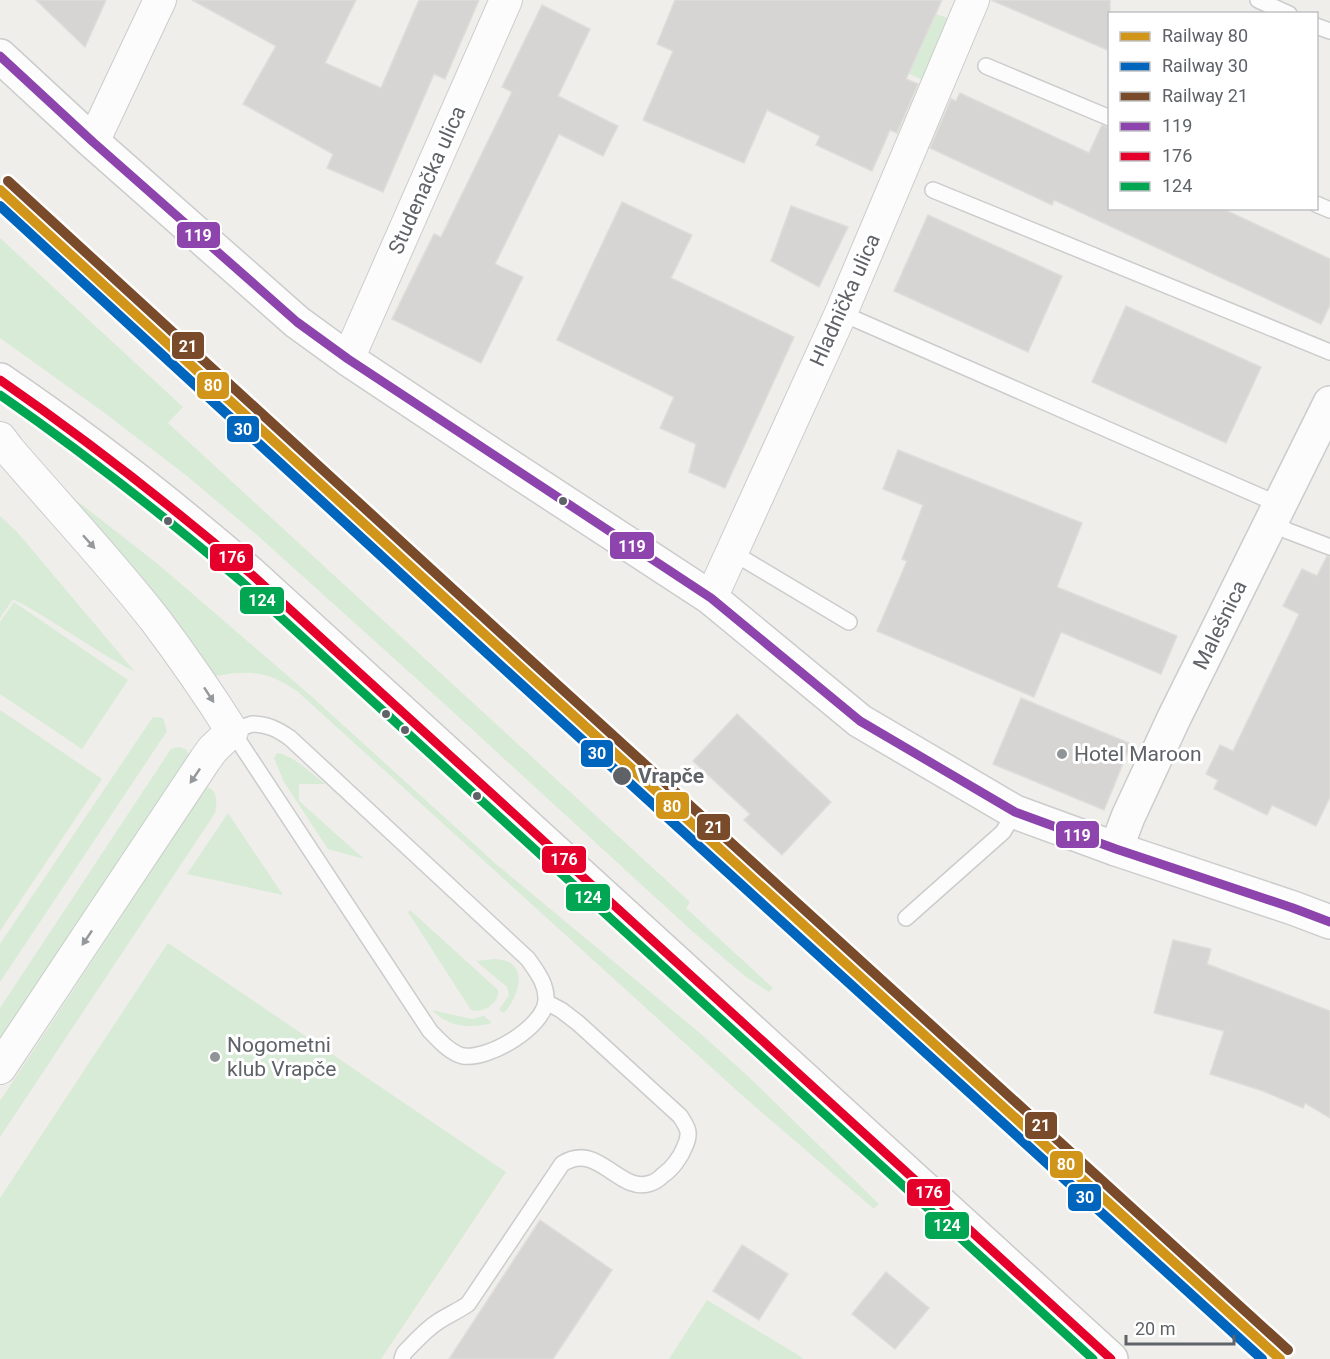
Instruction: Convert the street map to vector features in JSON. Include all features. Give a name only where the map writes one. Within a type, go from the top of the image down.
[{"type":"street","points":[[93,142],[160,0]]},
{"type":"street","name":"Studenačka ulica","points":[[348,359],[506,0]]},
{"type":"street","name":"Hladnička ulica","points":[[711,598],[841,313],[973,0]]},
{"type":"street","points":[[0,56],[93,142],[297,322],[348,359],[711,598],[860,721],[1016,812],[1116,849],[1330,922]]},
{"type":"street","points":[[0,380],[123,468],[242,565],[1111,1359]]},
{"type":"street","name":"Malešnica","points":[[1116,849],[1130,811],[1174,718],[1330,403]]},
{"type":"street","points":[[0,438],[156,620],[232,731],[205,760],[0,1068]]},
{"type":"street","points":[[0,476],[50,498]]},
{"type":"lane","points":[[1258,0],[1285,12]]},
{"type":"lane","points":[[986,66],[1108,117]]},
{"type":"lane","points":[[933,190],[1330,352]]},
{"type":"lane","points":[[841,313],[1275,513],[1288,531],[1330,547]]},
{"type":"lane","points":[[732,552],[849,622]]},
{"type":"lane","points":[[252,724],[261,724],[274,728],[290,738],[528,959],[540,975],[545,988],[546,1002],[541,1014],[531,1027],[495,1050],[477,1056],[461,1056],[447,1047],[430,1031],[232,731],[252,724]]},
{"type":"lane","points":[[906,918],[1003,832],[1016,812]]},
{"type":"lane","points":[[402,1359],[404,1353],[430,1327],[468,1304],[562,1164],[571,1158],[582,1157],[593,1160],[636,1184],[651,1183],[666,1173],[686,1146],[689,1137],[687,1126],[680,1116],[578,1023],[546,1002]]},
{"type":"green space","points":[[936,14],[950,19],[923,80],[845,45],[912,65]]},
{"type":"green space","points":[[0,238],[183,407],[168,423],[690,902],[686,908],[773,988],[769,992],[746,977],[692,931],[257,535],[187,476],[102,411],[0,338]]},
{"type":"green space","points":[[58,486],[159,565],[310,695],[496,864],[701,1034],[751,1079],[879,1204],[874,1209],[744,1097],[297,691],[277,679],[258,674],[238,673],[215,676]]},
{"type":"green space","points":[[0,516],[18,533],[135,672],[13,599],[0,618]]},
{"type":"green space","points":[[14,602],[128,680],[82,749],[0,694],[0,622]]},
{"type":"green space","points":[[0,710],[102,779],[0,931]]},
{"type":"green space","points":[[153,717],[163,718],[167,731],[0,982],[0,944]]},
{"type":"green space","points":[[180,747],[187,750],[190,759],[0,1046],[0,1008],[171,749]]},
{"type":"green space","points":[[277,753],[296,761],[325,784],[299,784],[299,801],[364,859],[328,849],[284,782],[274,758]]},
{"type":"green space","points":[[207,787],[215,794],[215,813],[0,1137],[0,1101]]},
{"type":"green space","points":[[228,813],[283,895],[187,874]]},
{"type":"green space","points":[[410,910],[498,990],[493,1003],[485,1009],[471,1010],[408,912]]},
{"type":"green space","name":"Nogometni klub Vrapče","points":[[168,943],[506,1172],[381,1359],[0,1359],[0,1198]]},
{"type":"green space","points":[[495,959],[511,963],[517,970],[518,976],[519,983],[515,996],[504,1013],[499,1010],[509,995],[507,987],[476,961]]},
{"type":"green space","points":[[432,1010],[472,1019],[484,1016],[492,1023],[476,1026],[460,1025],[445,1020]]},
{"type":"green space","points":[[707,1300],[803,1358],[669,1359]]},
{"type":"building","points":[[36,0],[106,0],[85,47]]},
{"type":"building","points":[[192,0],[356,0],[325,63],[381,88],[419,0],[479,0],[445,79],[434,74],[383,192],[327,168],[333,154],[243,104],[276,46]]},
{"type":"building","points":[[675,0],[942,0],[906,79],[918,84],[897,133],[890,130],[872,171],[816,145],[820,136],[767,110],[744,163],[643,120],[673,51],[657,44]]},
{"type":"building","points":[[991,0],[1110,0],[1108,50]]},
{"type":"building","points":[[542,5],[590,29],[558,96],[618,126],[603,156],[559,134],[495,264],[523,277],[481,363],[392,319],[434,234],[441,237],[512,92],[502,87]]},
{"type":"building","points":[[960,93],[1089,153],[1102,125],[1108,127],[1108,210],[1225,210],[1330,259],[1330,305],[1321,324],[1054,200],[1052,205],[930,148],[951,99],[956,101]]},
{"type":"building","points":[[622,202],[692,235],[671,278],[794,337],[725,488],[689,472],[696,444],[660,428],[674,397],[557,340]]},
{"type":"building","points":[[791,206],[848,227],[819,287],[771,261]]},
{"type":"building","points":[[928,215],[1062,276],[1028,352],[894,291]]},
{"type":"building","points":[[1126,306],[1261,367],[1226,443],[1092,382]]},
{"type":"building","points":[[898,450],[1082,523],[1057,587],[1177,636],[1161,674],[1061,632],[1034,697],[877,631],[907,561],[902,559],[923,505],[883,489]]},
{"type":"building","points":[[1327,556],[1330,557],[1330,797],[1316,826],[1272,805],[1267,815],[1214,789],[1218,780],[1206,774],[1220,745],[1233,751],[1299,614],[1283,606],[1302,569],[1317,576]]},
{"type":"building","name":"Hotel Maroon","points":[[1021,698],[1131,744],[1104,810],[993,764]]},
{"type":"building","points":[[737,714],[831,802],[782,855],[744,820],[750,814],[693,761]]},
{"type":"building","points":[[1173,940],[1211,949],[1207,964],[1330,1011],[1330,1118],[1305,1103],[1303,1108],[1263,1091],[1210,1074],[1224,1031],[1154,1013]]},
{"type":"building","points":[[540,1220],[612,1270],[553,1359],[449,1359]]},
{"type":"building","points":[[742,1245],[788,1274],[759,1320],[713,1291]]},
{"type":"building","points":[[886,1272],[929,1308],[895,1349],[852,1314]]},
{"type":"rail line","name":"21","points":[[8,181],[1288,1350]]},
{"type":"rail line","name":"80","points":[[0,190],[1280,1359]]},
{"type":"rail line","name":"30","points":[[0,206],[1262,1359]]},
{"type":"transit line","name":"119","points":[[0,56],[93,142],[297,322],[348,359],[711,598],[860,721],[1015,812],[1330,922]]},
{"type":"transit line","name":"176","points":[[0,380],[128,473],[250,573],[1111,1359]]},
{"type":"transit line","name":"124","points":[[0,395],[123,485],[242,582],[1093,1359]]},
{"type":"place","name":"Hotel Maroon","points":[[1062,754]]},
{"type":"place","name":"Vrapče","points":[[622,776]]},
{"type":"place","name":"Nogometni klub Vrapče","points":[[215,1057]]}]
